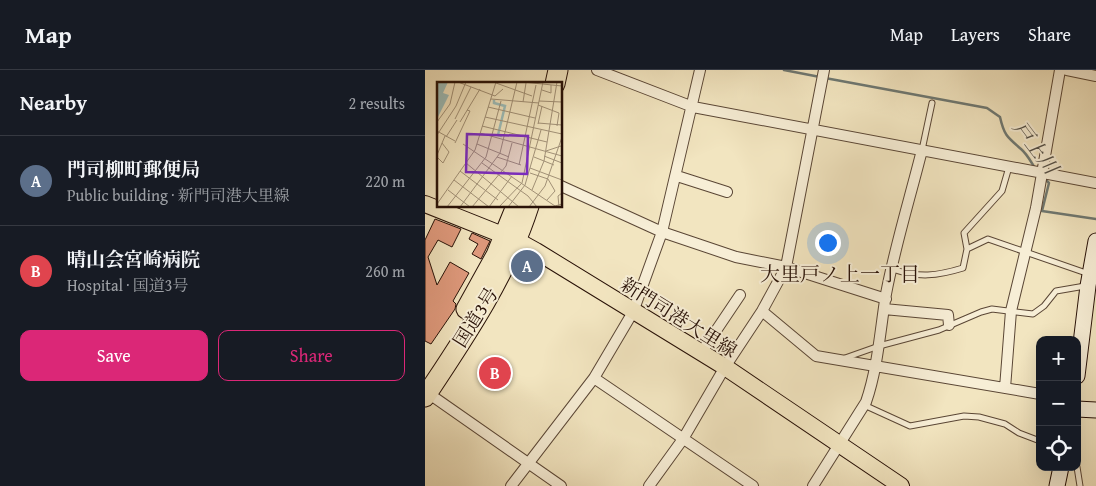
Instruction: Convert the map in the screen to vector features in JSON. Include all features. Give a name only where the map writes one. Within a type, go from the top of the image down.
[{"type":"highway","name":"国道3号","points":[[426,393],[504,271],[512,238],[516,208]]},
{"type":"highway","name":"国道3号","points":[[425,374],[512,238],[528,208]]},
{"type":"main road","name":"新門司港大里線","points":[[425,204],[512,238],[725,367],[901,486]]},
{"type":"street","points":[[597,70],[693,107],[1096,183]]},
{"type":"street","points":[[511,486],[595,378],[633,312],[662,232],[701,70]]},
{"type":"street","points":[[649,486],[683,438],[725,367],[762,311],[786,267],[824,70]]},
{"type":"street","points":[[1005,388],[1011,311],[1027,252],[1043,174],[1060,70]]},
{"type":"street","points":[[1067,70],[1096,76]]},
{"type":"street","points":[[813,486],[840,446],[864,405],[877,366],[885,304],[892,269],[922,150]]},
{"type":"street","points":[[677,176],[727,192]]},
{"type":"street","points":[[563,187],[662,232],[736,257],[786,267],[885,304],[948,315],[949,326]]},
{"type":"street","points":[[1081,344],[1096,241]]},
{"type":"street","points":[[701,353],[740,295]]},
{"type":"street","points":[[762,311],[816,356],[1036,393]]},
{"type":"street","points":[[595,378],[753,486]]},
{"type":"street","points":[[426,393],[561,486]]},
{"type":"street","points":[[1081,408],[1096,410]]},
{"type":"street","points":[[1057,486],[1060,471]]},
{"type":"lane","points":[[922,150],[932,103]]},
{"type":"lane","points":[[892,269],[912,276],[941,274],[963,268],[967,249],[964,233],[1002,191],[1009,166]]},
{"type":"lane","points":[[967,249],[989,240],[1027,252],[1089,280]]},
{"type":"lane","points":[[840,360],[879,346],[939,330],[992,309],[1033,314],[1044,306],[1056,291],[1089,280]]},
{"type":"lane","points":[[864,405],[910,426],[964,416],[979,417],[1005,424],[1036,439]]},
{"type":"lane","points":[[1078,471],[1080,486]]},
{"type":"building","points":[[435,219],[461,229],[452,247],[438,240],[428,257],[437,285],[450,262],[469,273],[453,301],[456,304],[455,309],[431,344],[425,341],[425,240]]},
{"type":"building","points":[[472,233],[490,241],[481,259],[472,254],[478,244],[469,239]]},
{"type":"waterway","name":"戸上川","points":[[784,70],[820,77]]},
{"type":"waterway","name":"戸上川","points":[[825,78],[987,108],[1000,117],[1007,135],[1025,153],[1035,168]]},
{"type":"waterway","name":"戸上川","points":[[1044,178],[1049,183],[1042,211],[1096,219]]},
{"type":"place","name":"門司柳町郵便局","points":[[527,266]]},
{"type":"place","name":"晴山会宮崎病院","points":[[495,373]]},
{"type":"district","name":"大里戸ノ上一丁目","points":[[840,273]]}]
